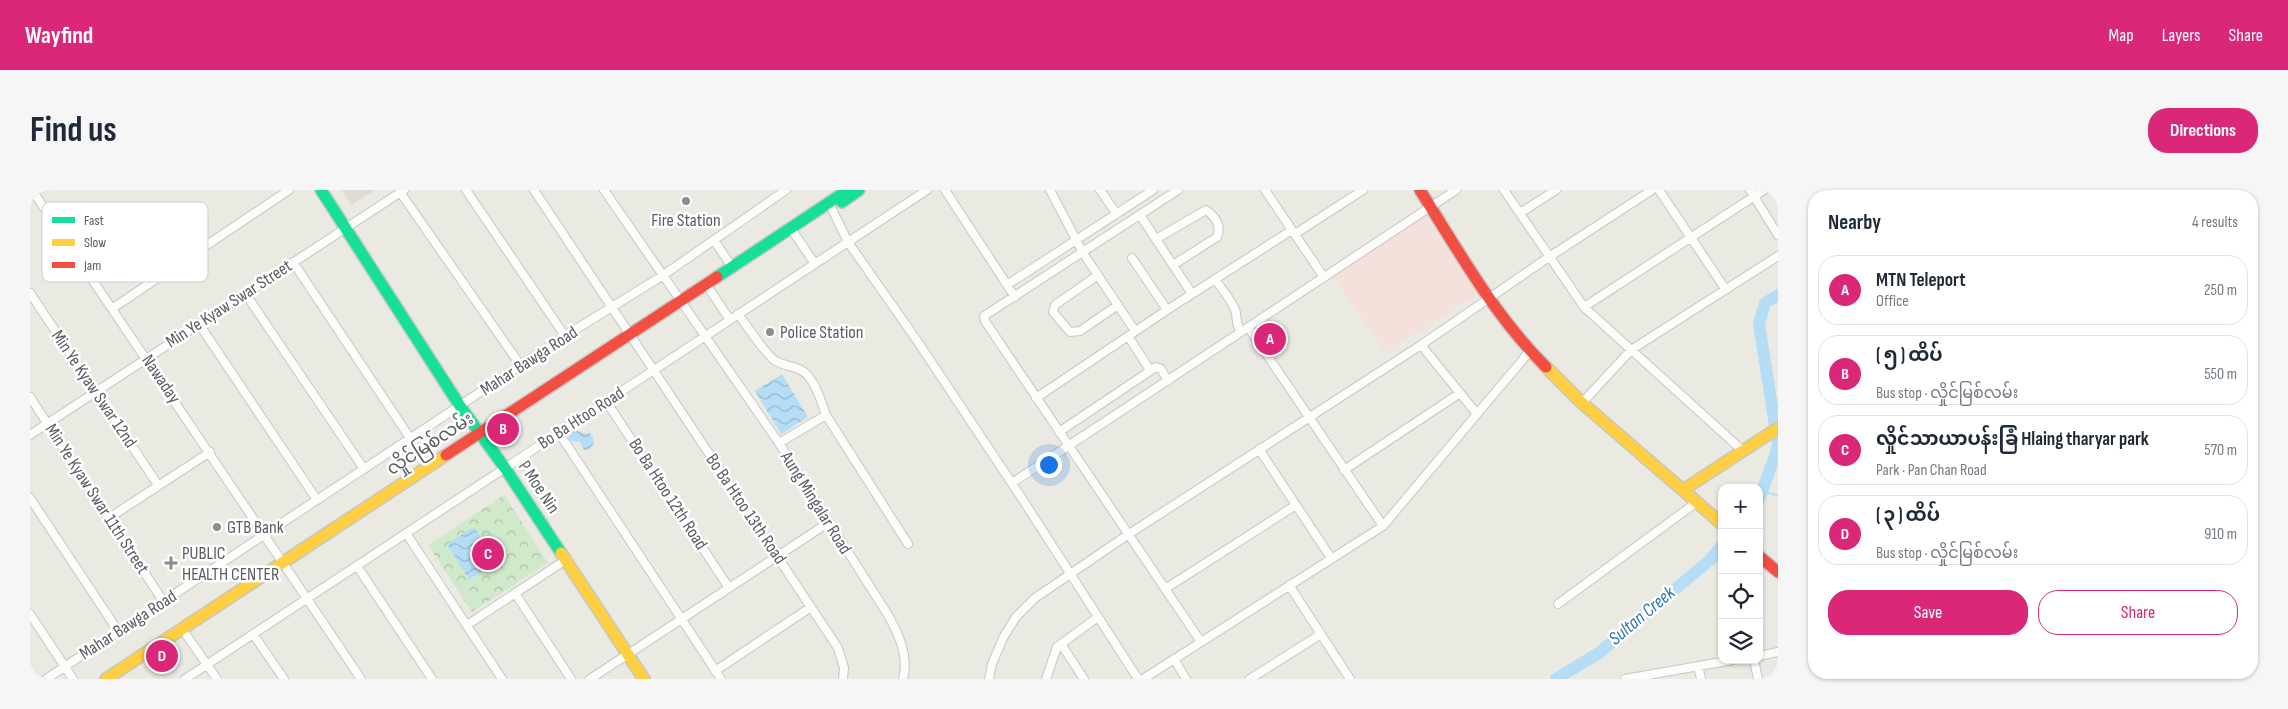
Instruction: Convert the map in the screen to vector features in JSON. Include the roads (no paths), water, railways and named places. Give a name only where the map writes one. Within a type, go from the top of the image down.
[{"type":"main road","name":"P Moe Nin","points":[[321,190],[460,406],[567,559],[644,679]]},
{"type":"main road","name":"လှိုင်မြစ်လမ်း","points":[[106,679],[286,565],[632,339],[708,286],[794,233],[848,190]]},
{"type":"main road","name":"လှိုင်မြစ်လမ်း","points":[[708,286],[732,267],[831,205],[860,190]]},
{"type":"main road","points":[[1420,190],[1488,299],[1530,351],[1582,403],[1718,520]]},
{"type":"main road","points":[[1683,490],[1778,428]]},
{"type":"main road","points":[[1763,559],[1778,572]]},
{"type":"main road","name":"လှိုင်မြစ်လမ်း","points":[[121,679],[187,636],[286,565]]},
{"type":"street","name":"Nawaday","points":[[32,190],[42,205]]},
{"type":"street","points":[[208,244],[289,190]]},
{"type":"street","points":[[466,190],[565,336]]},
{"type":"street","name":"Bo Ba Htoo 13th Road","points":[[534,190],[611,309],[654,370],[838,648],[844,668],[843,679]]},
{"type":"street","name":"Aung Mingalar Road","points":[[604,190],[681,304],[779,443],[888,615],[902,642],[905,673],[903,679]]},
{"type":"street","name":"Mahar Bawga Road","points":[[46,679],[565,336],[662,276],[786,190]]},
{"type":"street","name":"Bo Ba Htoo Road","points":[[186,679],[927,190]]},
{"type":"street","points":[[945,190],[1015,297]]},
{"type":"street","points":[[1050,190],[1083,253],[1118,305],[1150,370]]},
{"type":"street","points":[[1100,190],[1116,213]]},
{"type":"street","points":[[1007,285],[1076,238],[1153,190]]},
{"type":"street","points":[[1178,190],[984,316],[985,321],[1036,398],[1200,642]]},
{"type":"street","points":[[1265,190],[1324,276]]},
{"type":"street","points":[[1036,398],[1215,279],[1363,190]]},
{"type":"street","points":[[1012,483],[1456,190]]},
{"type":"street","points":[[1504,190],[1584,307],[1743,451]]},
{"type":"street","points":[[1520,213],[1556,190]]},
{"type":"street","points":[[989,679],[992,664],[1003,638],[1016,616],[1035,598],[1307,416],[1421,345],[1549,256],[1652,190]]},
{"type":"street","points":[[1659,190],[1726,290]]},
{"type":"street","points":[[1584,307],[1691,238],[1752,193],[1764,190]]},
{"type":"street","points":[[402,191],[521,366]]},
{"type":"street","name":"Min Ye Kyaw Swar Street","points":[[30,435],[402,191]]},
{"type":"street","points":[[1752,193],[1774,221],[1778,235]]},
{"type":"street","points":[[831,205],[848,242],[918,342],[1012,483],[1138,679]]},
{"type":"street","points":[[1156,239],[1206,210],[1218,224],[1220,232],[1217,237],[1173,265]]},
{"type":"street","points":[[1140,215],[1192,294]]},
{"type":"street","points":[[794,233],[815,264]]},
{"type":"street","points":[[714,240],[732,267]]},
{"type":"street","points":[[1582,403],[1631,350],[1778,256]]},
{"type":"street","points":[[1132,258],[1167,310]]},
{"type":"street","points":[[294,262],[410,438]]},
{"type":"street","points":[[1098,275],[1055,305],[1053,312],[1070,332],[1080,332],[1118,305]]},
{"type":"street","points":[[1215,279],[1236,313],[1236,325],[1241,332]]},
{"type":"street","name":"Nawaday","points":[[95,282],[361,679]]},
{"type":"street","points":[[113,308],[152,282]]},
{"type":"street","points":[[708,286],[730,320]]},
{"type":"street","name":"Min Ye Kyaw Swar 12nd","points":[[30,293],[158,485]]},
{"type":"street","points":[[245,293],[364,469]]},
{"type":"street","points":[[738,314],[773,359],[801,370],[808,375],[819,395],[826,415],[908,544]]},
{"type":"street","points":[[199,324],[317,500]]},
{"type":"street","points":[[1248,327],[1383,526]]},
{"type":"street","points":[[1421,345],[1478,414]]},
{"type":"street","points":[[1142,679],[1383,526],[1530,351]]},
{"type":"street","points":[[1059,432],[1150,370],[1159,367],[1168,381]]},
{"type":"street","points":[[1344,470],[1460,393]]},
{"type":"street","name":"Min Ye Kyaw Swar 11th Street","points":[[30,397],[163,601]]},
{"type":"street","name":"Bo Ba Htoo 12th Road","points":[[606,401],[729,588]]},
{"type":"street","points":[[779,443],[826,415]]},
{"type":"street","points":[[559,433],[682,618],[720,679]]},
{"type":"street","points":[[1259,449],[1331,558]]},
{"type":"street","points":[[109,518],[210,452]]},
{"type":"street","points":[[30,498],[118,631]]},
{"type":"street","points":[[1558,604],[1697,502]]},
{"type":"street","points":[[1165,589],[1296,505]]},
{"type":"street","points":[[590,679],[828,523]]},
{"type":"street","points":[[406,533],[502,679]]},
{"type":"street","points":[[467,625],[567,559]]},
{"type":"street","points":[[357,566],[432,679]]},
{"type":"street","points":[[1289,585],[1350,679]]},
{"type":"street","points":[[515,593],[571,679]]},
{"type":"street","points":[[715,671],[811,607]]},
{"type":"street","points":[[30,614],[73,679]]},
{"type":"street","points":[[1046,679],[1057,647],[1098,617]]},
{"type":"street","points":[[253,634],[284,679]]},
{"type":"street","points":[[1250,679],[1321,634]]},
{"type":"street","points":[[187,636],[217,679]]},
{"type":"street","points":[[1061,644],[1084,679]]},
{"type":"street","points":[[1763,655],[1778,652]]},
{"type":"street","points":[[1174,659],[1186,679]]},
{"type":"street","points":[[1626,679],[1649,677],[1718,663]]},
{"type":"street","points":[[1755,664],[1758,679]]},
{"type":"street","points":[[1698,666],[1701,679]]},
{"type":"water","points":[[782,374],[808,417],[781,434],[755,391]]},
{"type":"water","points":[[573,429],[583,433],[590,433],[594,441],[590,449],[584,450],[580,442],[570,441],[567,432]]},
{"type":"water","points":[[474,527],[497,562],[469,580],[447,544]]},
{"type":"waterway","name":"Sultan Creek","points":[[1778,295],[1765,303],[1759,324],[1778,444]]},
{"type":"waterway","name":"Sultan Creek","points":[[1763,489],[1778,447]]},
{"type":"waterway","points":[[1763,492],[1778,495]]},
{"type":"waterway","name":"Sultan Creek","points":[[1556,679],[1599,653],[1711,559],[1718,550]]},
{"type":"place","name":"Fire Station","points":[[686,201]]},
{"type":"place","name":"Police Station","points":[[770,332]]},
{"type":"place","name":"MTN Teleport","points":[[1270,339]]},
{"type":"place","name":"( ၅ ) ထိပ်","points":[[503,429]]},
{"type":"place","name":"GTB Bank","points":[[217,527]]},
{"type":"place","name":"လှိုင်သာယာပန်းခြံ Hlaing tharyar park","points":[[488,554]]},
{"type":"place","name":"PUBLIC HEALTH CENTER","points":[[171,563]]},
{"type":"place","name":"( ၃ ) ထိပ်","points":[[162,656]]}]
